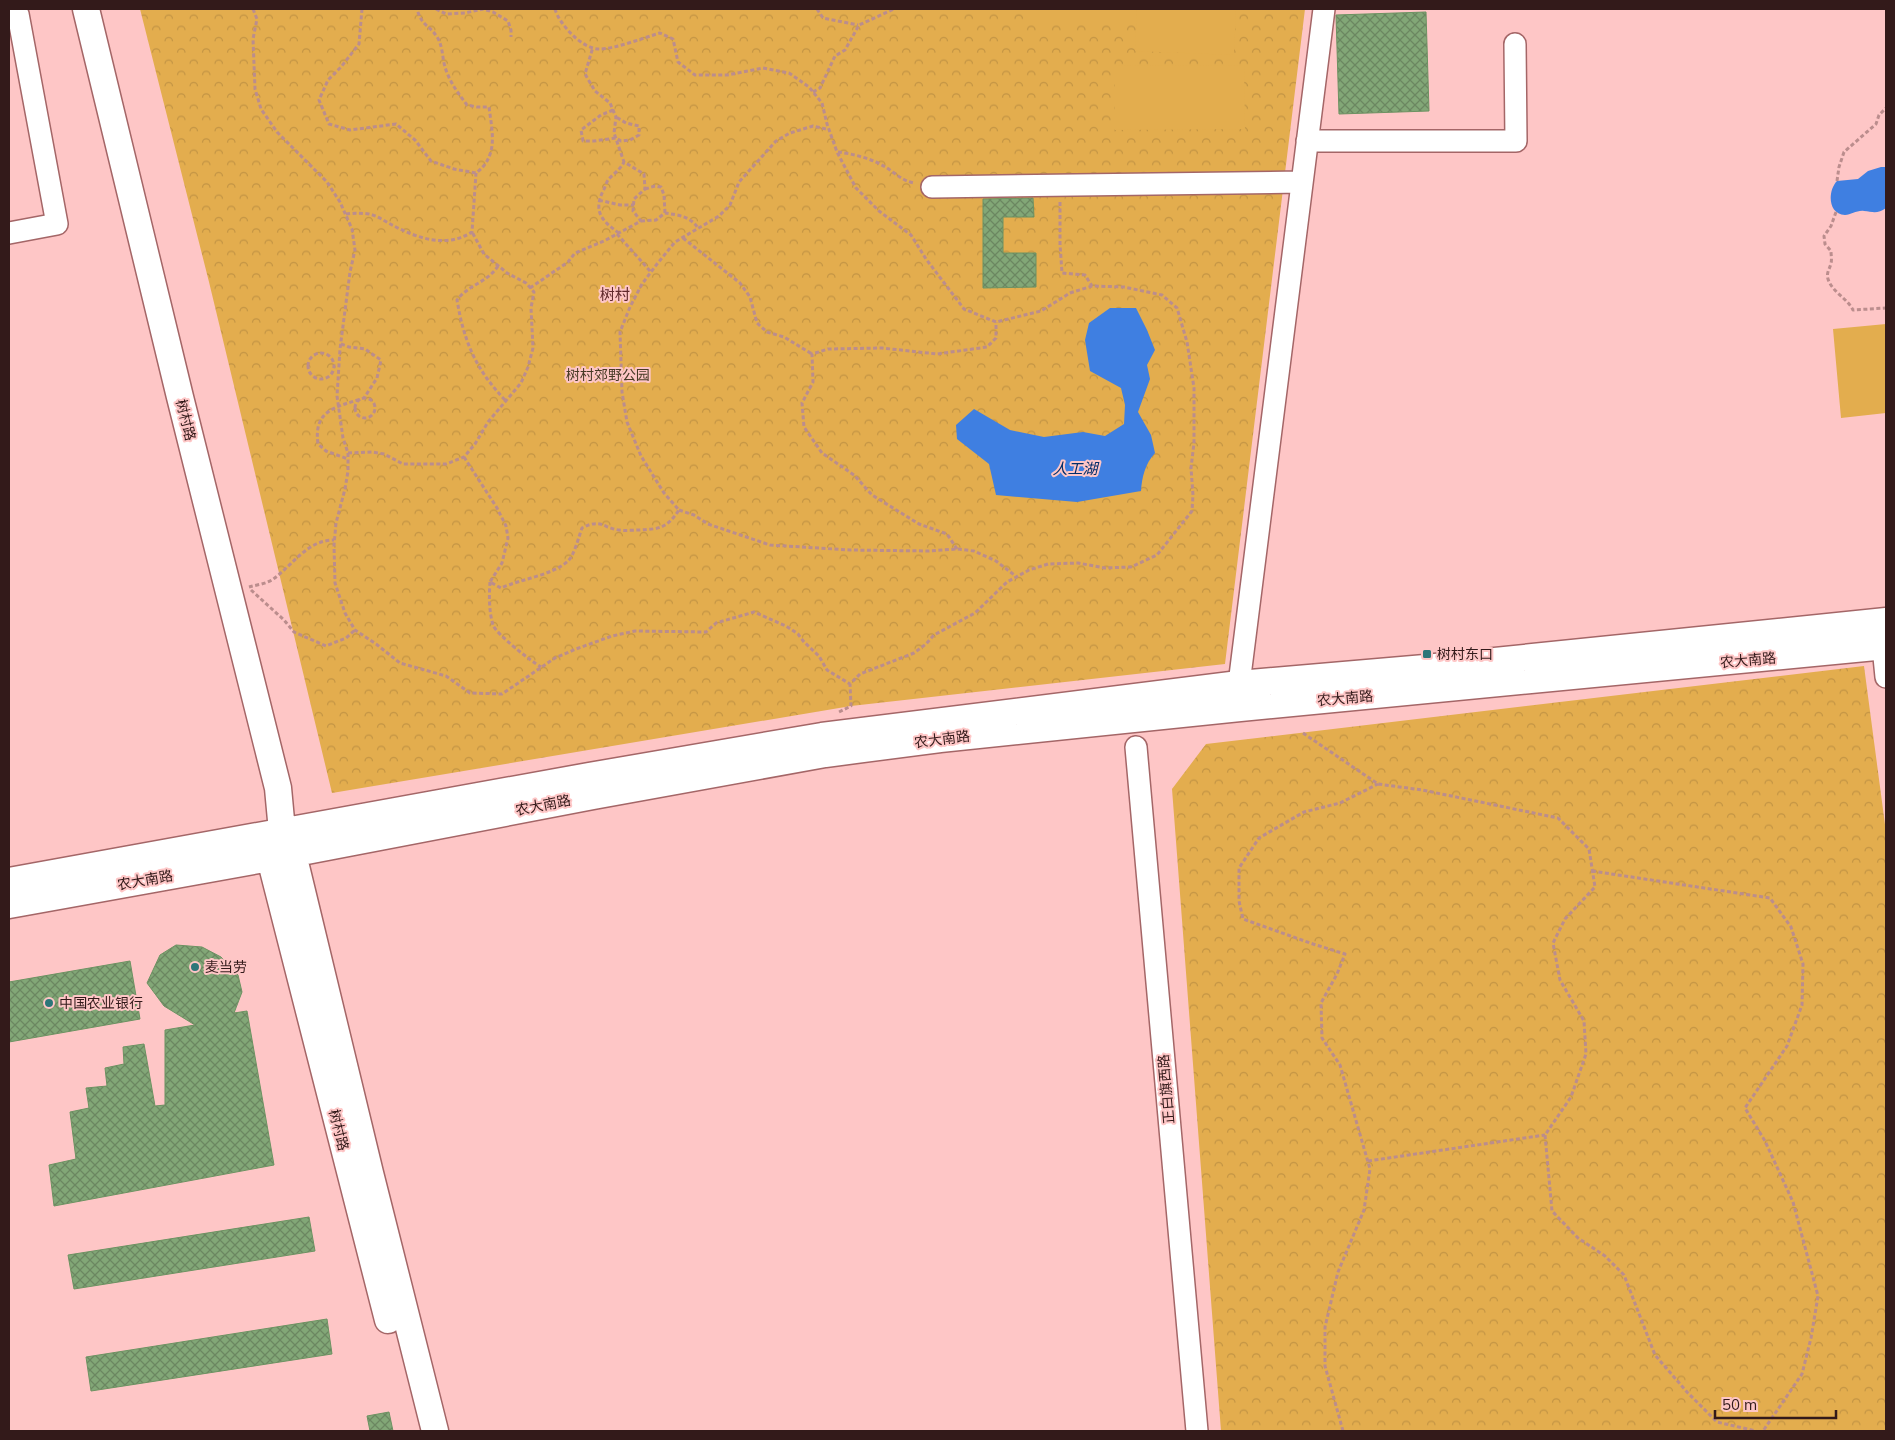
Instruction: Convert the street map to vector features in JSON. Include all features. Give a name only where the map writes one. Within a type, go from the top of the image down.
[{"type":"main road","name":"树村路","points":[[86,9],[238,588],[278,788],[281,848],[416,1431]]},
{"type":"main road","name":"农大南路","points":[[9,905],[822,736],[1239,684],[1425,668],[1886,621]]},
{"type":"main road","name":"农大南路","points":[[9,881],[281,848],[593,796],[824,754],[940,739],[1249,707],[1885,647]]},
{"type":"main road","name":"树村路","points":[[281,848],[365,1154],[435,1431]]},
{"type":"street","points":[[1239,684],[1324,9]]},
{"type":"street","points":[[9,233],[57,224],[18,14]]},
{"type":"street","points":[[1307,141],[1516,141],[1515,44]]},
{"type":"street","points":[[932,187],[1302,182]]},
{"type":"street","points":[[1885,647],[1886,677]]},
{"type":"street","name":"正白旗西路","points":[[1136,747],[1197,1431]]},
{"type":"path","points":[[253,9],[257,19],[253,39],[255,89],[261,109],[277,132],[327,182],[340,202],[352,229],[355,250],[350,272],[341,344],[337,396],[348,459],[346,489],[336,523],[334,540],[335,583],[355,630],[400,663],[446,676],[470,693],[502,694],[541,667],[576,649],[612,636],[636,631],[706,632],[716,623],[754,612],[786,626],[798,634],[819,656],[827,670],[850,684]]},
{"type":"path","points":[[362,9],[359,44],[328,80],[319,100],[329,124],[350,130],[396,124],[415,140],[432,161],[454,170],[476,173],[484,167],[493,146],[489,107],[466,105],[453,86],[445,69],[441,45],[437,35],[420,20],[417,9]]},
{"type":"path","points":[[436,9],[446,14],[465,13],[483,9],[493,12],[508,21],[511,37]]},
{"type":"path","points":[[555,9],[558,17],[576,40],[598,50],[660,33],[673,40],[678,62],[695,75],[727,74],[763,68],[789,73],[809,87],[822,103],[837,152],[856,188],[879,211],[911,235],[926,259],[964,309],[996,322],[1041,311],[1070,293],[1092,286],[1124,287],[1162,295],[1177,308],[1187,342],[1194,388],[1194,443],[1191,468],[1192,511],[1157,555],[1131,567],[1106,568],[1078,563],[1048,564],[1029,570],[1007,582],[976,612],[934,635],[914,653],[860,674],[850,684],[851,706],[834,713]]},
{"type":"path","points":[[817,9],[823,18],[858,25],[894,9]]},
{"type":"path","points":[[813,92],[820,88],[834,56],[845,50],[858,25]]},
{"type":"path","points":[[593,47],[585,74],[596,91],[610,103],[616,117],[614,133],[624,162],[644,174],[645,189]]},
{"type":"path","points":[[1837,180],[1844,152],[1876,124],[1879,115],[1886,108]]},
{"type":"path","points":[[613,110],[601,115],[581,130],[583,141],[616,138],[621,141],[630,140],[639,135],[639,126],[626,123],[616,117]]},
{"type":"path","points":[[830,130],[812,126],[790,132],[776,141],[739,182],[730,205],[719,216],[675,242],[652,272],[630,307],[620,332],[622,392],[627,422],[641,456],[664,492],[679,510],[694,515],[708,524],[770,545],[850,550],[929,551],[957,549],[974,551],[996,561],[1016,577]]},
{"type":"path","points":[[837,152],[852,153],[885,167],[905,181],[932,187]]},
{"type":"path","points":[[624,162],[617,173],[608,179],[599,200],[598,210],[606,224],[618,234],[652,272]]},
{"type":"path","points":[[348,453],[372,452],[384,454],[403,464],[446,464],[464,458],[488,422],[521,383],[533,348],[531,308],[534,292],[526,283],[507,273],[484,254],[472,232],[476,173]]},
{"type":"path","points":[[641,221],[633,211],[634,199],[645,189],[654,186],[661,187],[664,195],[664,213]]},
{"type":"path","points":[[1060,186],[1062,273],[1085,275],[1092,286]]},
{"type":"path","points":[[599,200],[620,205],[634,205]]},
{"type":"path","points":[[1836,212],[1832,226],[1824,236],[1825,244],[1832,251],[1832,263],[1828,271],[1828,279],[1839,295],[1849,302],[1853,310],[1886,308]]},
{"type":"path","points":[[530,288],[568,262],[575,253],[618,234],[641,221],[656,220],[664,213],[680,215],[694,222],[698,228]]},
{"type":"path","points":[[346,214],[371,214],[407,232],[438,242],[462,238],[472,232]]},
{"type":"path","points":[[682,238],[740,283],[750,297],[757,323],[767,332],[784,338],[812,354]]},
{"type":"path","points":[[498,266],[492,275],[463,291],[457,300],[465,337],[475,359],[488,382],[506,401]]},
{"type":"path","points":[[812,354],[828,348],[882,348],[937,354],[987,347],[996,338],[996,322]]},
{"type":"path","points":[[341,344],[364,349],[381,360],[377,378],[364,398],[356,403],[355,409],[358,415],[366,418],[372,415],[375,408],[371,400],[364,398],[338,405],[324,414],[318,422],[316,431],[318,444],[326,451],[348,459]]},
{"type":"path","points":[[331,375],[334,367],[331,358],[324,354],[312,357],[308,368],[312,376],[323,379],[331,375],[339,376]]},
{"type":"path","points":[[812,354],[812,382],[802,403],[804,427],[822,453],[854,475],[872,495],[919,524],[947,534],[957,549]]},
{"type":"path","points":[[464,458],[497,508],[506,526],[508,538],[502,563],[490,582],[489,595],[494,627],[506,640],[541,667]]},
{"type":"path","points":[[490,582],[501,588],[517,580],[538,576],[558,568],[569,560],[582,528],[589,525],[602,523],[618,530],[658,530],[671,520],[679,510]]},
{"type":"path","points":[[238,588],[270,581],[310,546],[334,540]]},
{"type":"path","points":[[238,588],[284,620],[294,632],[326,646],[346,638],[355,630]]},
{"type":"path","points":[[1303,733],[1378,784],[1422,790],[1558,818],[1588,849],[1595,887],[1565,919],[1553,943],[1560,980],[1584,1020],[1586,1054],[1571,1096],[1545,1135],[1552,1211],[1578,1238],[1605,1256],[1624,1275],[1655,1355],[1687,1392],[1717,1422],[1756,1431]]},
{"type":"path","points":[[1343,1431],[1325,1366],[1325,1327],[1338,1272],[1364,1210],[1370,1169],[1340,1065],[1322,1038],[1321,1003],[1337,974],[1345,954],[1243,919],[1239,901],[1239,868],[1259,838],[1304,812],[1340,803],[1378,784]]},
{"type":"path","points":[[1592,871],[1770,898],[1791,927],[1803,964],[1802,1005],[1786,1046],[1746,1108],[1765,1141],[1792,1202],[1818,1296],[1811,1338],[1802,1374],[1763,1431]]},
{"type":"path","points":[[1368,1161],[1545,1135]]},
{"type":"green space","name":"树村郊野公园","points":[[140,9],[1305,9],[1225,664],[851,706],[332,793],[209,282]]},
{"type":"green space","points":[[1036,9],[1125,9],[1125,25],[1036,25]]},
{"type":"green space","points":[[1137,9],[1236,9],[1234,55],[1135,51]]},
{"type":"green space","points":[[1244,65],[1245,129],[1115,130],[1115,66]]},
{"type":"green space","points":[[1886,324],[1886,413],[1841,418],[1833,329]]},
{"type":"green space","points":[[1864,666],[1886,832],[1886,1431],[1221,1431],[1172,789],[1206,744]]},
{"type":"water","points":[[1886,167],[1886,208],[1878,212],[1861,211],[1845,215],[1835,211],[1832,206],[1831,195],[1837,181],[1858,179],[1868,171]]},
{"type":"water","name":"人工湖","points":[[1110,308],[1136,308],[1155,350],[1147,365],[1150,379],[1138,412],[1151,435],[1155,453],[1145,471],[1141,491],[1077,502],[996,495],[989,464],[957,439],[956,425],[974,409],[1010,430],[1044,437],[1083,432],[1105,436],[1124,424],[1125,405],[1121,388],[1090,371],[1085,340],[1089,323]]},
{"type":"building","points":[[1426,12],[1429,111],[1339,114],[1336,15]]},
{"type":"building","points":[[1033,198],[1034,217],[1003,217],[1003,253],[1036,253],[1036,287],[983,288],[983,199]]},
{"type":"building","points":[[176,945],[202,947],[221,957],[238,975],[242,992],[234,1013],[247,1011],[274,1165],[54,1206],[49,1165],[76,1159],[70,1112],[89,1108],[86,1088],[107,1086],[105,1068],[124,1064],[123,1047],[144,1044],[155,1106],[165,1105],[165,1030],[195,1025],[164,1006],[147,983],[160,955]]},
{"type":"building","points":[[130,961],[140,1019],[9,1042],[9,982]]},
{"type":"building","points":[[309,1217],[315,1251],[74,1289],[68,1255]]},
{"type":"building","points":[[327,1319],[332,1354],[91,1391],[86,1357]]},
{"type":"building","points":[[389,1412],[393,1431],[370,1431],[367,1416]]},
{"type":"place","name":"树村东口","points":[[1427,654]]},
{"type":"place","name":"麦当劳","points":[[195,967]]},
{"type":"place","name":"中国农业银行","points":[[49,1003]]},
{"type":"district","name":"树村","points":[[615,294]]}]
